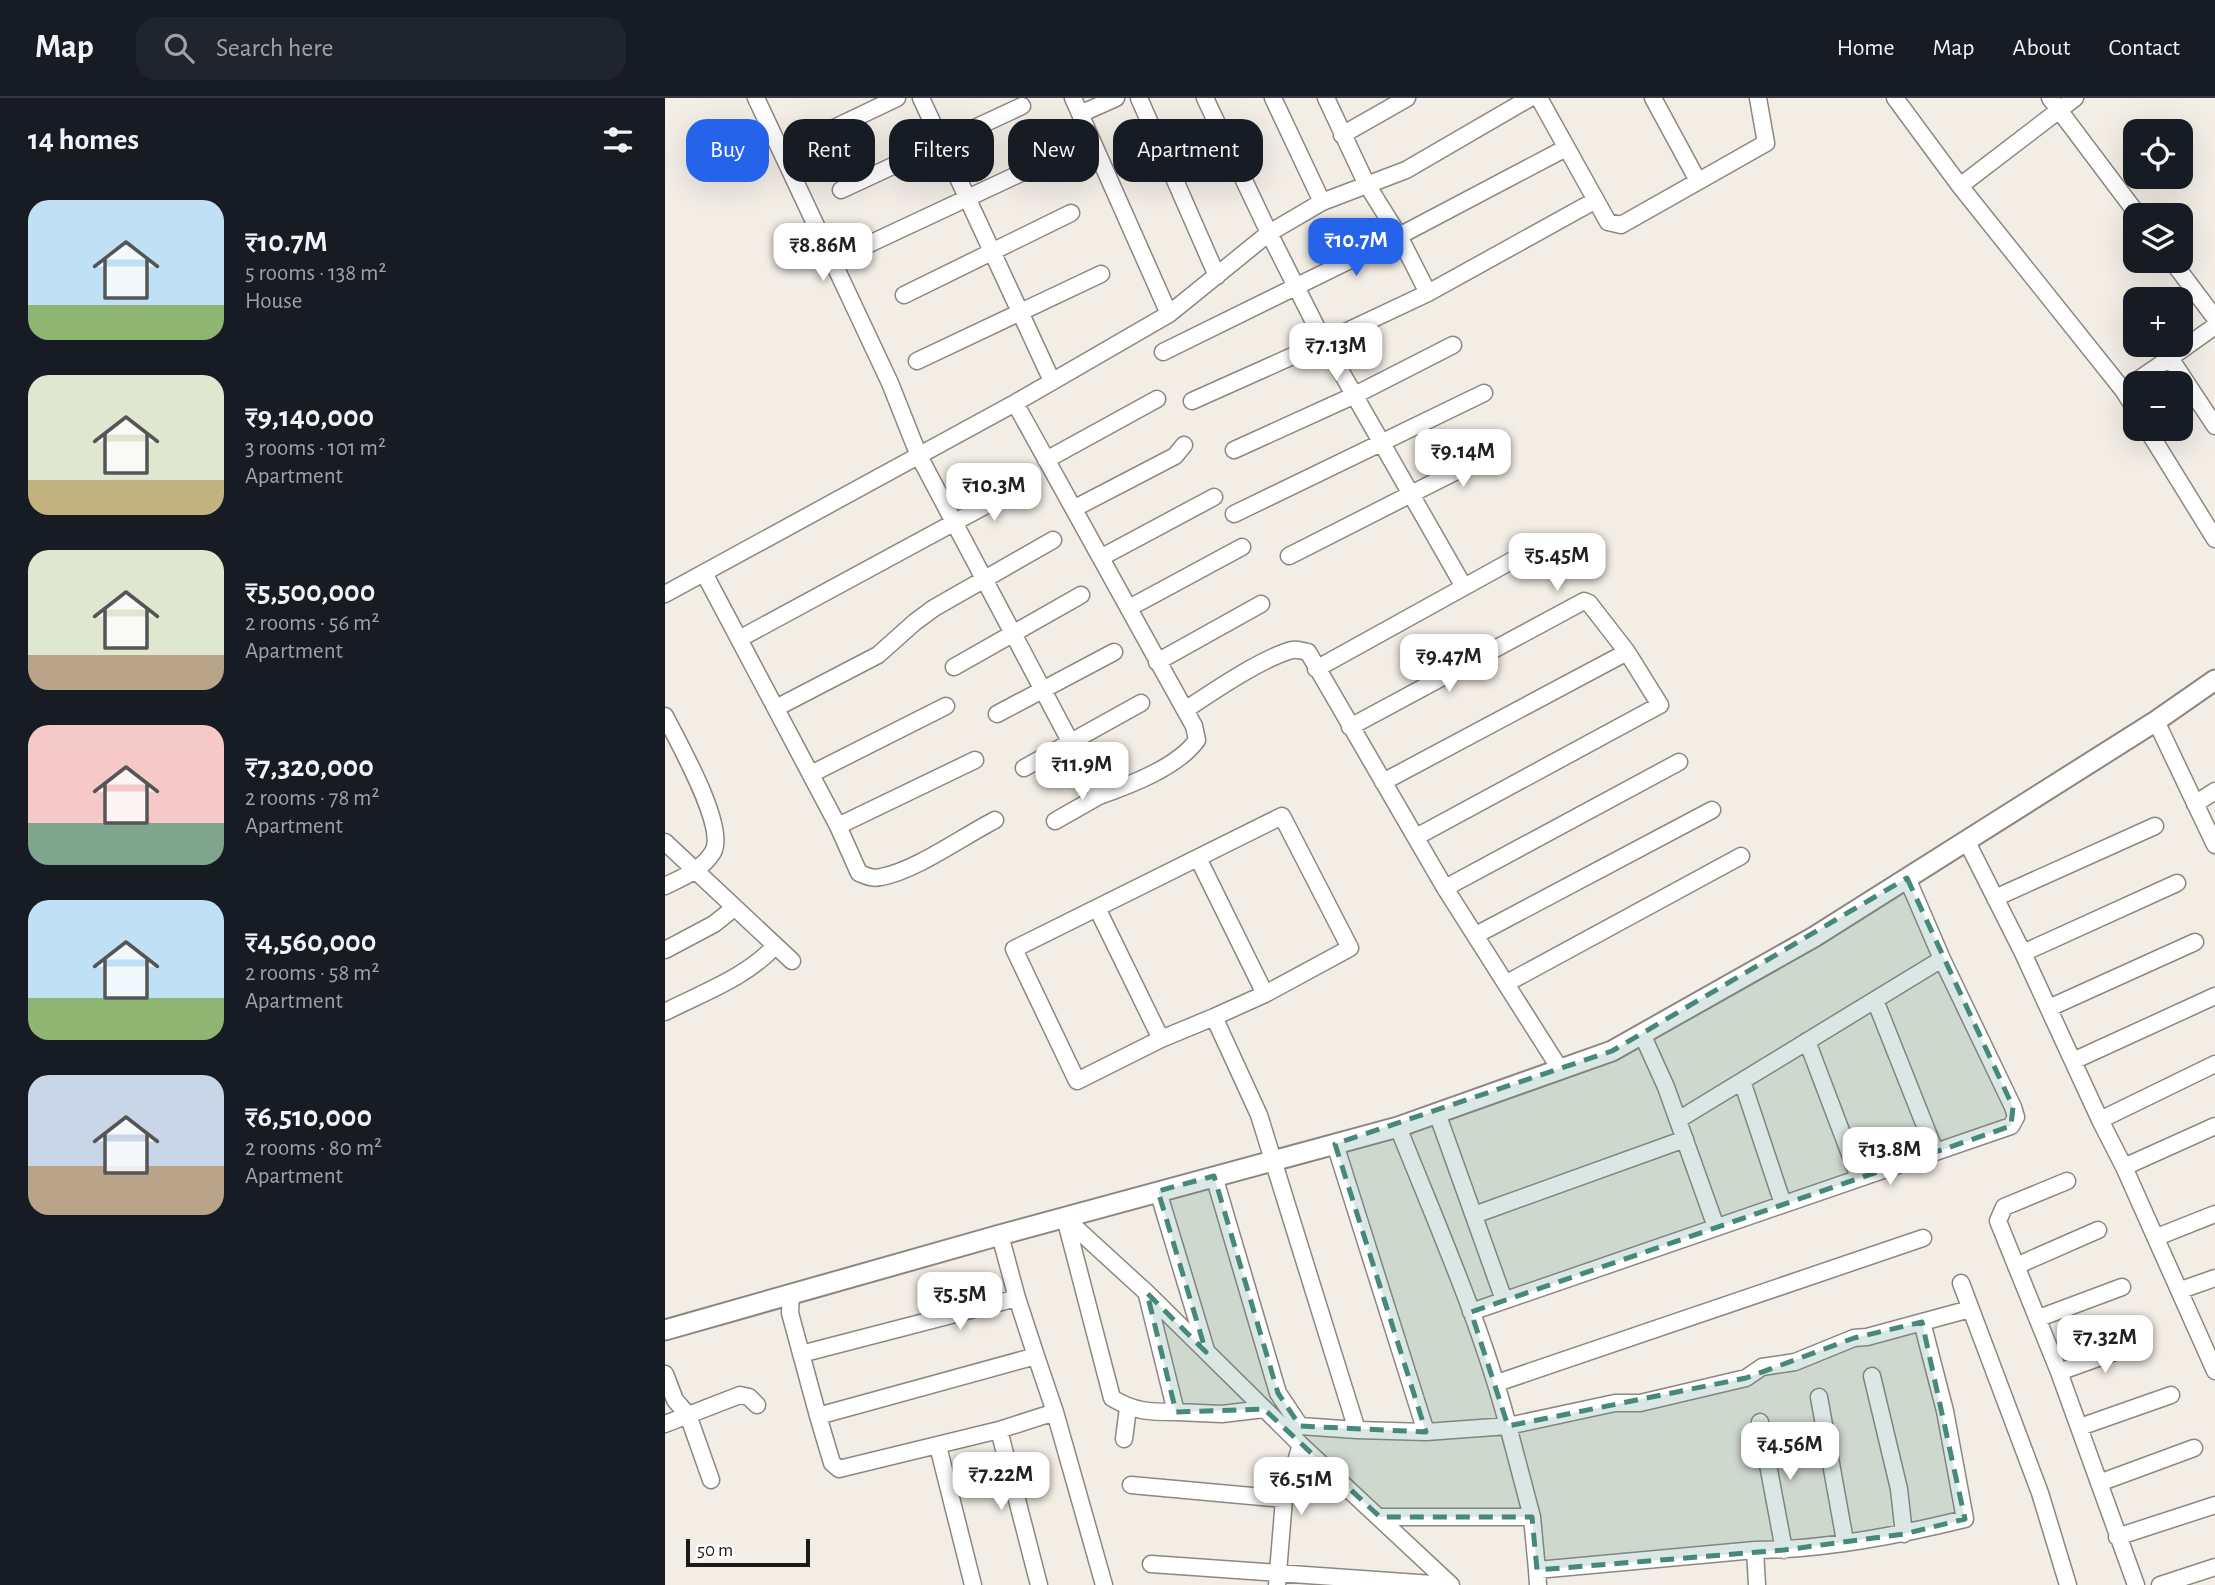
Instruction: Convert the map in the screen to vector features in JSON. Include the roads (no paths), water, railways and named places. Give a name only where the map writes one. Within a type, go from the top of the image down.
[{"type":"street","points":[[756,98],[885,372],[919,456],[1015,634],[1069,743],[1100,796]]},
{"type":"street","points":[[853,119],[897,98]]},
{"type":"street","points":[[921,98],[930,119]]},
{"type":"street","points":[[1073,98],[1169,314]]},
{"type":"street","points":[[1080,114],[1116,98]]},
{"type":"street","points":[[1139,98],[1217,276]]},
{"type":"street","points":[[1205,98],[1324,342],[1464,587]]},
{"type":"street","points":[[1273,98],[1322,202]]},
{"type":"street","points":[[1326,98],[1366,183],[1399,236],[1428,293]]},
{"type":"street","points":[[1342,135],[1407,98]]},
{"type":"street","points":[[665,594],[919,456],[1169,314],[1269,233],[1322,202],[1406,170],[1530,98]]},
{"type":"street","points":[[1539,98],[1608,222],[1621,225],[1766,143],[1758,98]]},
{"type":"street","points":[[1653,98],[1698,181]]},
{"type":"street","points":[[1895,98],[1960,186],[2123,390]]},
{"type":"street","points":[[1960,186],[2055,104],[2075,98]]},
{"type":"street","points":[[2055,104],[2129,203]]},
{"type":"street","points":[[994,119],[1022,106]]},
{"type":"street","points":[[1163,352],[1399,236],[1566,148]]},
{"type":"street","points":[[841,190],[889,168]]},
{"type":"street","points":[[867,245],[1008,178]]},
{"type":"street","points":[[959,182],[1052,381]]},
{"type":"street","points":[[1192,401],[1428,293],[1596,200]]},
{"type":"street","points":[[904,295],[1071,213]]},
{"type":"street","points":[[2181,273],[2215,318]]},
{"type":"street","points":[[917,361],[1101,274]]},
{"type":"street","points":[[2151,371],[2215,326]]},
{"type":"street","points":[[1234,450],[1355,395],[1453,345]]},
{"type":"street","points":[[2170,358],[2215,426]]},
{"type":"street","points":[[1234,514],[1484,393]]},
{"type":"street","points":[[1047,460],[1157,399]]},
{"type":"street","points":[[1015,402],[1194,726],[1197,740],[1189,752],[1129,786],[1100,796],[1055,821]]},
{"type":"street","points":[[2154,441],[2215,539]]},
{"type":"street","points":[[1075,508],[1175,456],[1184,445]]},
{"type":"street","points":[[1289,556],[1498,450]]},
{"type":"street","points":[[739,639],[1016,489]]},
{"type":"street","points":[[1102,557],[1214,497]]},
{"type":"street","points":[[776,708],[878,655],[915,622],[1053,540]]},
{"type":"street","points":[[1316,669],[1540,545]]},
{"type":"street","points":[[1129,608],[1242,547]]},
{"type":"street","points":[[704,573],[838,826],[859,873],[870,878],[901,870],[995,820]]},
{"type":"street","points":[[954,667],[1081,595]]},
{"type":"street","points":[[1350,727],[1579,602],[1589,603],[1627,652],[1660,705],[1416,837]]},
{"type":"street","points":[[1157,662],[1261,604]]},
{"type":"street","points":[[1185,710],[1247,671],[1295,649],[1308,652],[1445,888],[1560,1069]]},
{"type":"street","points":[[997,714],[1114,652]]},
{"type":"street","points":[[1383,782],[1627,652]]},
{"type":"street","points":[[665,1329],[1273,1159],[1398,1127],[1612,1051],[1814,937],[2156,721],[2215,680]]},
{"type":"street","points":[[1024,768],[1141,703]]},
{"type":"street","points":[[810,774],[946,706]]},
{"type":"street","points":[[665,716],[710,809],[717,837],[714,850],[697,870],[665,886]]},
{"type":"street","points":[[2156,721],[2214,843]]},
{"type":"street","points":[[838,826],[975,760]]},
{"type":"street","points":[[1445,888],[1679,762]]},
{"type":"street","points":[[2195,804],[2215,791]]},
{"type":"street","points":[[1476,935],[1711,810]]},
{"type":"street","points":[[1282,816],[1350,948],[1265,994],[1161,1039],[1077,1081],[1014,948],[1097,908],[1282,816]]},
{"type":"street","points":[[1995,898],[2155,826]]},
{"type":"street","points":[[1966,840],[2023,953],[2181,1290],[2209,1340],[2215,1371]]},
{"type":"street","points":[[665,842],[792,961]]},
{"type":"street","points":[[1507,984],[1741,856]]},
{"type":"street","points":[[1198,859],[1265,994]]},
{"type":"street","points":[[1471,1312],[2011,1126],[2016,1117],[2004,1086],[1942,959],[1907,878]]},
{"type":"street","points":[[2023,953],[2177,883]]},
{"type":"street","points":[[665,950],[714,924],[734,908]]},
{"type":"street","points":[[1097,908],[1161,1039]]},
{"type":"street","points":[[2049,1008],[2195,942]]},
{"type":"street","points":[[665,1012],[750,969],[775,946]]},
{"type":"street","points":[[1678,1119],[1942,959]]},
{"type":"street","points":[[2073,1061],[2215,996]]},
{"type":"street","points":[[1875,1000],[1935,1151]]},
{"type":"street","points":[[1214,1017],[1259,1115],[1357,1430]]},
{"type":"street","points":[[1642,1034],[1678,1119],[1716,1227]]},
{"type":"street","points":[[1807,1041],[1859,1178]]},
{"type":"street","points":[[2100,1120],[2215,1064]]},
{"type":"street","points":[[1742,1081],[1783,1204]]},
{"type":"street","points":[[1437,1113],[1504,1300]]},
{"type":"street","points":[[2124,1167],[2215,1126]]},
{"type":"street","points":[[1398,1127],[1497,1384],[1532,1517],[1538,1578],[1904,1534],[1965,1519],[1945,1411],[1922,1322]]},
{"type":"street","points":[[1474,1215],[1685,1139]]},
{"type":"street","points":[[1335,1144],[1426,1432]]},
{"type":"street","points":[[1214,1176],[1278,1393],[1300,1426],[1426,1432],[1508,1426],[1615,1402],[1640,1403],[1746,1378],[1762,1367],[1795,1362],[1854,1338],[1867,1337],[1971,1309]]},
{"type":"street","points":[[2067,1181],[2004,1207],[1998,1222],[2039,1318],[2136,1585]]},
{"type":"street","points":[[1158,1191],[1206,1352]]},
{"type":"street","points":[[2157,1237],[2215,1214]]},
{"type":"street","points":[[1065,1218],[1147,1293],[1301,1445],[1449,1585]]},
{"type":"street","points":[[1065,1218],[1112,1398],[1128,1408],[1144,1412],[1222,1414],[1264,1409]]},
{"type":"street","points":[[2016,1266],[2098,1230]]},
{"type":"street","points":[[1000,1235],[1017,1298],[1055,1412],[1104,1585]]},
{"type":"street","points":[[1497,1384],[1923,1238]]},
{"type":"street","points":[[2181,1290],[2215,1278]]},
{"type":"street","points":[[1961,1283],[2040,1493],[2068,1585]]},
{"type":"street","points":[[2039,1318],[2122,1287]]},
{"type":"street","points":[[791,1293],[790,1313],[801,1354],[832,1463],[839,1469],[999,1430],[1055,1412]]},
{"type":"street","points":[[1147,1293],[1177,1412]]},
{"type":"street","points":[[801,1354],[1017,1298]]},
{"type":"street","points":[[2059,1372],[2137,1343]]},
{"type":"street","points":[[818,1416],[1036,1356]]},
{"type":"street","points":[[665,1374],[675,1400],[688,1415],[711,1480]]},
{"type":"street","points":[[1872,1376],[1899,1489],[1904,1534]]},
{"type":"street","points":[[665,1423],[740,1395],[749,1397],[757,1405]]},
{"type":"street","points":[[2080,1427],[2171,1395]]},
{"type":"street","points":[[1819,1397],[1845,1541]]},
{"type":"street","points":[[1124,1439],[1128,1408]]},
{"type":"street","points":[[1760,1422],[1784,1550]]},
{"type":"street","points":[[999,1430],[1039,1585]]},
{"type":"street","points":[[1278,1579],[1284,1499],[1301,1445]]},
{"type":"street","points":[[937,1446],[973,1585]]},
{"type":"street","points":[[2099,1483],[2194,1448]]},
{"type":"street","points":[[1131,1485],[1284,1499]]},
{"type":"street","points":[[2117,1537],[2215,1505]]},
{"type":"street","points":[[1380,1517],[1532,1517]]},
{"type":"street","points":[[1755,1550],[1757,1585]]},
{"type":"street","points":[[1151,1564],[1278,1579],[1449,1585]]},
{"type":"street","points":[[2160,1585],[2215,1567]]}]
